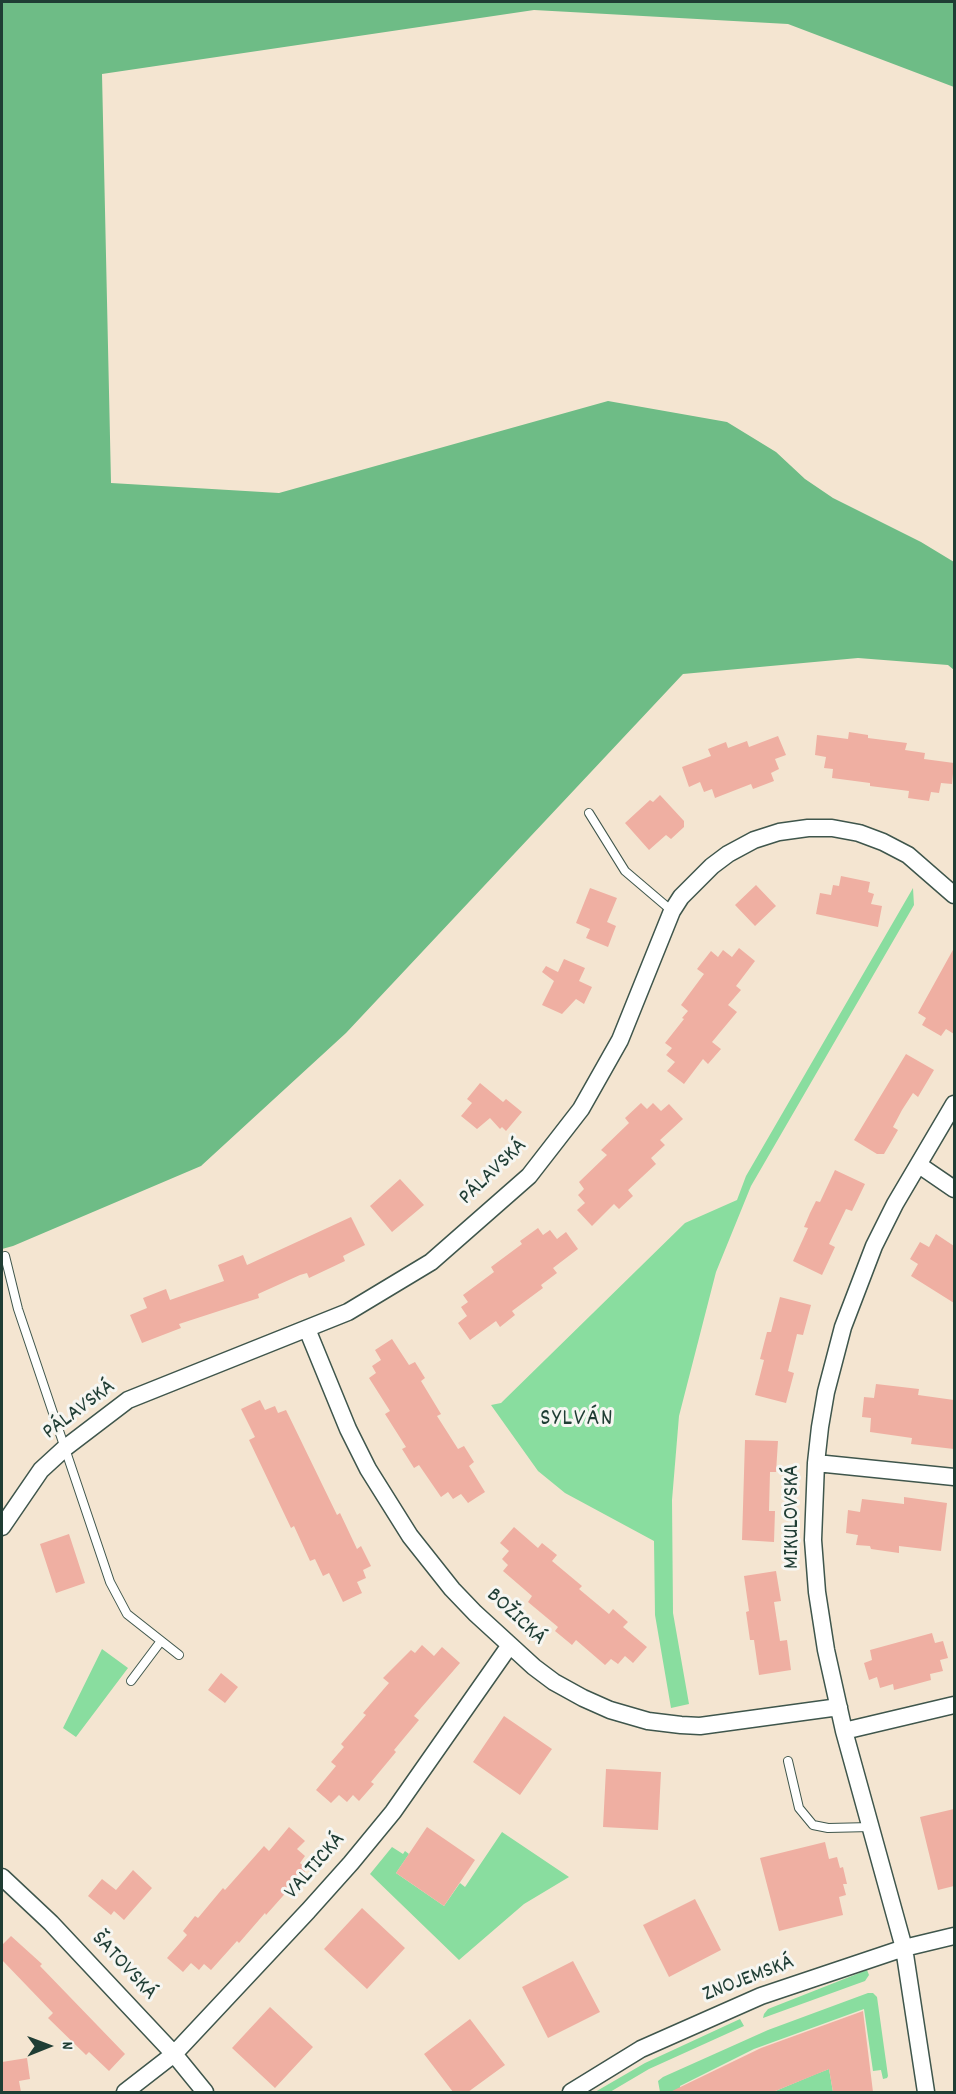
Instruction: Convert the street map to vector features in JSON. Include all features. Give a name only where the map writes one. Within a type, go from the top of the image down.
[{"type":"street","name":"PÁLAVSKÁ","points":[[2,1527],[41,1470],[65,1448],[128,1400],[348,1312],[431,1262],[530,1176],[580,1109],[620,1040],[672,911],[681,897],[712,866],[728,854],[754,840],[779,832],[808,828],[832,828],[859,833],[908,855],[954,895]]},
{"type":"street","name":"MIKULOVSKÁ","points":[[926,2092],[904,1948],[844,1731],[826,1650],[813,1540],[816,1463],[826,1392],[850,1304],[874,1246],[895,1204],[954,1104]]},
{"type":"street","points":[[919,1164],[954,1189]]},
{"type":"street","name":"BOŽICKÁ","points":[[306,1329],[348,1428],[389,1505],[417,1545],[452,1589],[475,1613],[554,1682],[610,1710],[648,1721],[700,1726],[839,1707]]},
{"type":"street","points":[[816,1463],[954,1477]]},
{"type":"street","name":"VALTICKÁ","points":[[125,2092],[174,2054],[308,1911],[393,1812],[510,1645]]},
{"type":"street","points":[[844,1731],[954,1705]]},
{"type":"street","name":"ŠATOVSKÁ","points":[[2,1877],[51,1923],[174,2054],[205,2092]]},
{"type":"street","name":"ZNOJEMSKÁ","points":[[572,2092],[641,2049],[761,1996],[904,1948],[954,1936]]},
{"type":"lane","points":[[589,813],[625,871],[672,911]]},
{"type":"lane","points":[[5,1256],[18,1309],[110,1582],[127,1614],[179,1655]]},
{"type":"lane","points":[[131,1681],[161,1641]]},
{"type":"lane","points":[[788,1761],[799,1808],[813,1825],[871,1827]]},
{"type":"green space","points":[[2,2],[954,2],[954,87],[788,24],[534,10],[102,74],[111,483],[279,493],[608,401],[727,422],[776,452],[805,479],[833,498],[921,542],[954,562],[954,670],[948,665],[858,658],[683,674],[346,1033],[201,1166],[2,1249]]},
{"type":"green space","points":[[913,888],[914,905],[751,1186],[716,1272],[679,1416],[672,1500],[673,1613],[689,1704],[671,1708],[655,1615],[654,1541],[565,1493],[538,1471],[491,1405],[501,1403],[685,1223],[737,1200],[746,1176]]},
{"type":"green space","points":[[102,1649],[128,1668],[76,1737],[63,1728]]},
{"type":"green space","points":[[502,1832],[569,1877],[524,1904],[459,1960],[370,1874],[392,1847],[403,1854],[405,1851],[409,1854],[396,1873],[444,1906],[460,1883],[465,1887]]},
{"type":"green space","points":[[867,1970],[869,1975],[865,1981],[763,2018],[768,2009]]},
{"type":"green space","points":[[873,1993],[877,1997],[887,2078],[883,2079],[881,2070],[873,2071],[864,2009],[754,2049],[680,2086],[681,2092],[660,2092],[658,2081],[663,2077],[768,2030]]},
{"type":"green space","points":[[740,2019],[744,2026],[649,2069],[610,2092],[595,2092],[645,2063]]},
{"type":"green space","points":[[829,2069],[833,2092],[773,2092],[816,2074]]},
{"type":"building","points":[[849,732],[868,735],[868,738],[907,743],[905,750],[925,753],[924,759],[954,763],[952,784],[941,783],[939,793],[931,792],[929,801],[908,798],[909,791],[832,778],[833,769],[824,768],[826,757],[815,755],[817,735],[848,739]]},
{"type":"building","points":[[778,736],[786,755],[775,759],[779,769],[771,773],[774,781],[753,789],[751,784],[715,798],[712,789],[704,792],[700,782],[689,787],[682,767],[711,756],[708,749],[726,742],[728,748],[747,741],[749,747]]},
{"type":"building","points":[[660,795],[684,821],[684,827],[671,839],[666,835],[649,850],[625,823],[650,800],[653,802]]},
{"type":"building","points":[[841,876],[870,882],[868,892],[874,894],[871,904],[882,906],[878,927],[816,914],[820,893],[831,895],[833,885],[839,886]]},
{"type":"building","points":[[756,885],[776,906],[755,926],[735,905]]},
{"type":"building","points":[[590,888],[617,898],[607,922],[616,926],[608,947],[586,938],[590,929],[576,923]]},
{"type":"building","points":[[739,948],[755,961],[736,986],[741,990],[728,1005],[737,1012],[712,1042],[721,1049],[708,1064],[703,1059],[684,1084],[667,1071],[675,1062],[666,1055],[672,1048],[665,1043],[688,1011],[681,1005],[704,974],[697,969],[711,951],[718,957],[723,950],[732,957]]},
{"type":"building","points":[[954,948],[954,1034],[946,1029],[941,1036],[922,1025],[926,1018],[918,1013]]},
{"type":"building","points":[[564,959],[585,968],[579,981],[592,987],[584,1004],[576,999],[562,1014],[542,1005],[554,981],[542,972],[546,966],[558,972]]},
{"type":"building","points":[[906,1054],[934,1070],[918,1097],[913,1093],[902,1110],[893,1127],[898,1130],[884,1154],[877,1154],[854,1140]]},
{"type":"building","points":[[480,1083],[503,1102],[506,1099],[522,1112],[506,1131],[502,1127],[500,1129],[490,1118],[477,1129],[461,1116],[472,1103],[467,1099]]},
{"type":"building","points":[[641,1103],[647,1109],[653,1103],[661,1111],[669,1104],[683,1119],[660,1140],[665,1145],[651,1158],[656,1164],[628,1190],[633,1196],[619,1209],[614,1204],[592,1226],[577,1210],[585,1203],[578,1195],[584,1189],[579,1182],[607,1155],[601,1150],[629,1123],[625,1118]]},
{"type":"building","points":[[835,1170],[865,1184],[852,1211],[846,1209],[829,1244],[835,1247],[822,1275],[793,1261],[808,1228],[804,1227],[810,1213],[816,1201],[820,1202]]},
{"type":"building","points":[[400,1179],[424,1205],[392,1232],[370,1206]]},
{"type":"building","points":[[351,1217],[365,1245],[343,1256],[345,1261],[309,1278],[307,1273],[300,1275],[258,1294],[259,1298],[179,1324],[181,1328],[142,1343],[130,1315],[147,1308],[143,1298],[166,1289],[170,1300],[224,1281],[218,1265],[243,1255],[247,1265]]},
{"type":"building","points":[[538,1228],[543,1235],[550,1230],[557,1239],[566,1232],[578,1249],[553,1268],[557,1273],[541,1285],[543,1288],[512,1311],[515,1315],[500,1327],[496,1321],[470,1340],[458,1323],[467,1316],[461,1307],[468,1302],[463,1295],[494,1272],[491,1267],[522,1244],[520,1241]]},
{"type":"building","points":[[936,1234],[954,1246],[954,1303],[911,1276],[918,1264],[910,1259],[920,1242],[929,1247]]},
{"type":"building","points":[[780,1297],[811,1305],[803,1335],[797,1334],[788,1371],[794,1373],[786,1403],[755,1395],[764,1360],[760,1359],[767,1332],[771,1332]]},
{"type":"building","points":[[392,1339],[409,1365],[415,1362],[425,1378],[421,1381],[441,1414],[437,1416],[458,1449],[464,1446],[474,1462],[469,1466],[485,1492],[468,1503],[461,1494],[453,1499],[448,1492],[441,1497],[419,1465],[414,1468],[402,1449],[406,1447],[385,1414],[390,1411],[369,1378],[376,1373],[372,1366],[381,1360],[375,1350]]},
{"type":"building","points":[[876,1384],[919,1389],[918,1395],[954,1400],[954,1449],[911,1444],[912,1438],[870,1432],[871,1418],[862,1417],[864,1397],[874,1398]]},
{"type":"building","points":[[260,1400],[265,1410],[275,1406],[278,1413],[286,1410],[337,1515],[340,1513],[357,1549],[361,1546],[371,1566],[363,1570],[366,1578],[357,1582],[362,1593],[343,1602],[329,1573],[323,1576],[315,1559],[310,1561],[294,1526],[291,1528],[249,1440],[255,1437],[241,1409]]},
{"type":"building","points":[[745,1440],[778,1441],[776,1472],[770,1472],[769,1511],[775,1511],[774,1542],[742,1540]]},
{"type":"building","points":[[904,1497],[947,1503],[941,1551],[899,1546],[899,1553],[871,1549],[870,1546],[856,1545],[858,1535],[846,1533],[848,1510],[860,1512],[862,1499],[904,1504]]},
{"type":"building","points":[[514,1527],[538,1548],[542,1543],[557,1555],[552,1561],[582,1586],[579,1589],[609,1614],[613,1609],[628,1622],[623,1627],[647,1647],[633,1663],[625,1656],[618,1664],[611,1659],[605,1665],[576,1640],[572,1645],[555,1631],[558,1627],[528,1602],[532,1596],[503,1571],[508,1565],[502,1559],[509,1551],[500,1543]]},
{"type":"building","points":[[69,1534],[85,1583],[56,1593],[40,1544]]},
{"type":"building","points":[[776,1571],[781,1601],[774,1602],[780,1641],[787,1640],[791,1670],[759,1675],[754,1640],[750,1640],[744,1576]]},
{"type":"building","points":[[932,1633],[935,1643],[943,1641],[948,1658],[940,1660],[943,1671],[930,1674],[931,1680],[894,1690],[893,1684],[880,1688],[877,1677],[869,1680],[864,1663],[872,1660],[870,1650]]},
{"type":"building","points":[[422,1645],[434,1656],[442,1647],[460,1663],[414,1716],[419,1720],[394,1750],[396,1752],[371,1782],[374,1784],[359,1801],[353,1795],[347,1802],[339,1795],[331,1803],[316,1790],[336,1766],[331,1762],[344,1747],[341,1744],[366,1715],[363,1713],[389,1683],[383,1678],[411,1650],[415,1653]]},
{"type":"building","points":[[221,1673],[238,1687],[225,1703],[208,1690]]},
{"type":"building","points":[[504,1716],[552,1749],[520,1795],[473,1762]]},
{"type":"building","points":[[606,1769],[661,1772],[658,1830],[603,1827]]},
{"type":"building","points":[[954,1809],[954,1886],[938,1890],[920,1817]]},
{"type":"building","points":[[289,1827],[305,1841],[297,1849],[305,1856],[300,1863],[307,1869],[266,1915],[265,1913],[211,1970],[204,1964],[199,1970],[191,1963],[183,1972],[167,1958],[187,1935],[183,1931],[195,1916],[198,1918],[223,1888],[225,1890],[264,1846],[269,1851]]},
{"type":"building","points":[[427,1827],[475,1860],[444,1906],[396,1873]]},
{"type":"building","points":[[825,1842],[829,1859],[837,1857],[840,1868],[843,1867],[847,1884],[843,1884],[846,1895],[839,1897],[843,1915],[779,1931],[760,1858]]},
{"type":"building","points":[[133,1870],[152,1888],[124,1920],[114,1911],[111,1915],[88,1896],[102,1879],[116,1890]]},
{"type":"building","points":[[695,1899],[721,1950],[669,1977],[643,1925]]},
{"type":"building","points":[[362,1908],[405,1948],[367,1989],[324,1949]]},
{"type":"building","points":[[11,1936],[42,1964],[40,1966],[125,2054],[109,2071],[89,2052],[86,2055],[48,2018],[53,2013],[2,1960],[2,1945]]},
{"type":"building","points":[[573,1961],[600,2012],[548,2038],[522,1987]]},
{"type":"building","points":[[270,2007],[313,2047],[275,2088],[232,2048]]},
{"type":"building","points":[[863,2011],[873,2092],[833,2092],[829,2069],[773,2092],[670,2092],[761,2048]]},
{"type":"building","points":[[470,2019],[505,2065],[468,2092],[453,2092],[424,2054]]},
{"type":"building","points":[[27,2058],[30,2079],[19,2081],[21,2092],[2,2092],[2,2062]]},
{"type":"district","name":"SYLVÁN","points":[[577,1421]]}]
